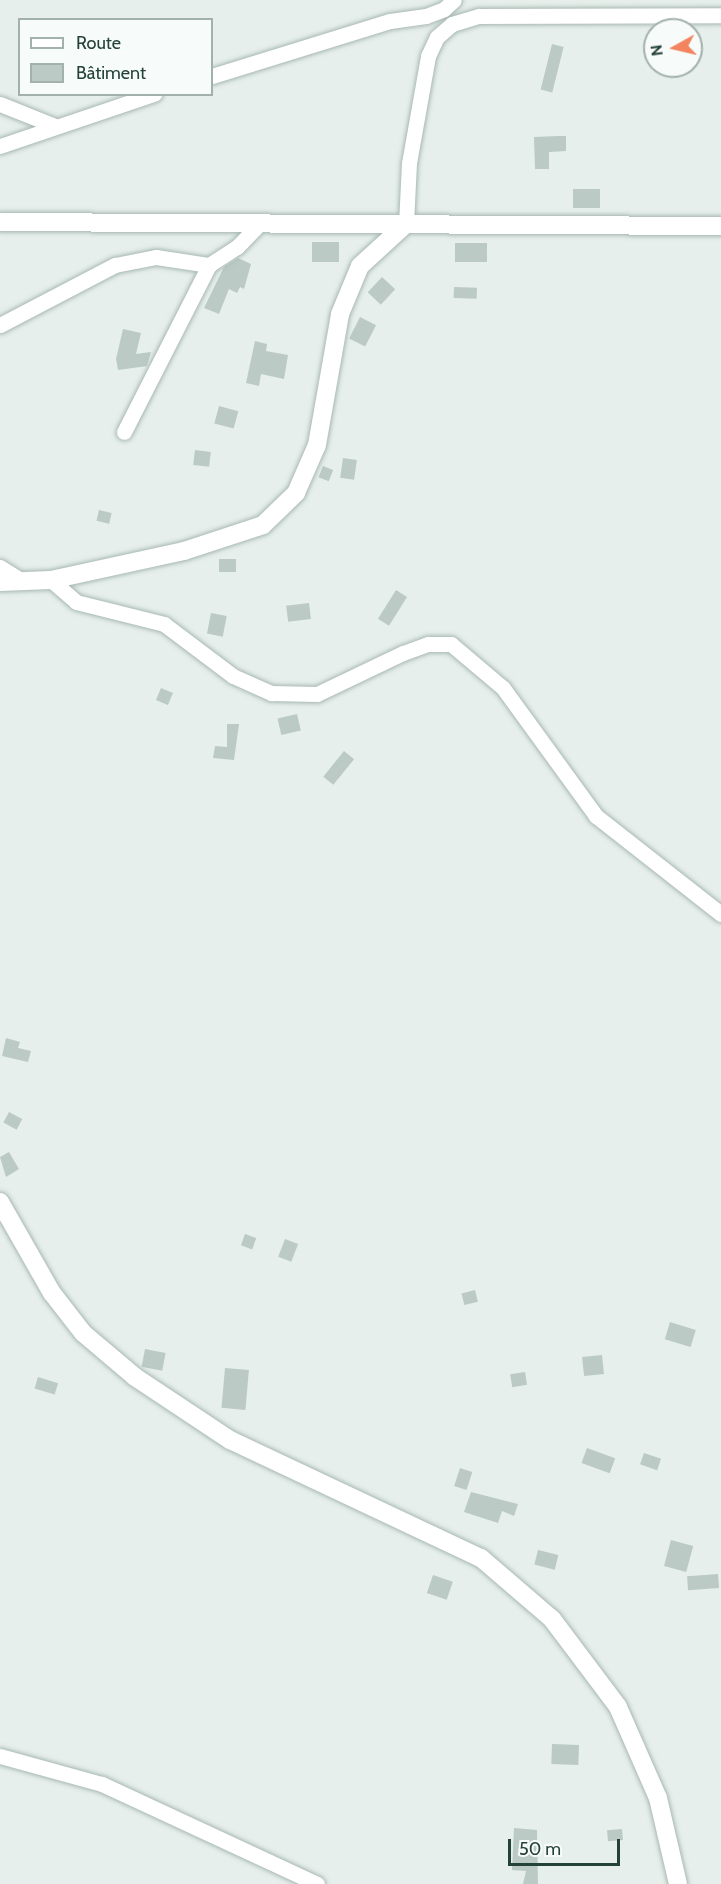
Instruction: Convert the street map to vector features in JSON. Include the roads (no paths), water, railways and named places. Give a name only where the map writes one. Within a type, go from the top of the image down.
[{"type":"street","points":[[213,76],[449,5],[452,24]]},
{"type":"street","points":[[0,582],[51,580],[184,551],[262,525],[296,493],[317,445],[340,314],[360,266],[406,224],[410,163],[428,56],[437,37],[452,24],[479,16],[721,15]]},
{"type":"street","points":[[0,146],[148,96]]},
{"type":"street","points":[[0,104],[56,126]]},
{"type":"street","points":[[0,222],[721,226]]},
{"type":"street","points":[[124,432],[209,265],[237,247],[259,224]]},
{"type":"street","points":[[0,325],[115,265],[156,257],[209,265]]},
{"type":"street","points":[[0,567],[22,581]]},
{"type":"street","points":[[51,580],[76,602],[164,624],[233,676],[271,693],[317,694],[403,653],[428,644],[451,644],[503,688],[596,816],[721,914]]},
{"type":"street","points":[[0,1202],[52,1293],[83,1333],[135,1377],[231,1440],[481,1558],[552,1619],[618,1707],[658,1798],[678,1884]]},
{"type":"street","points":[[0,1756],[102,1784],[317,1884]]}]
